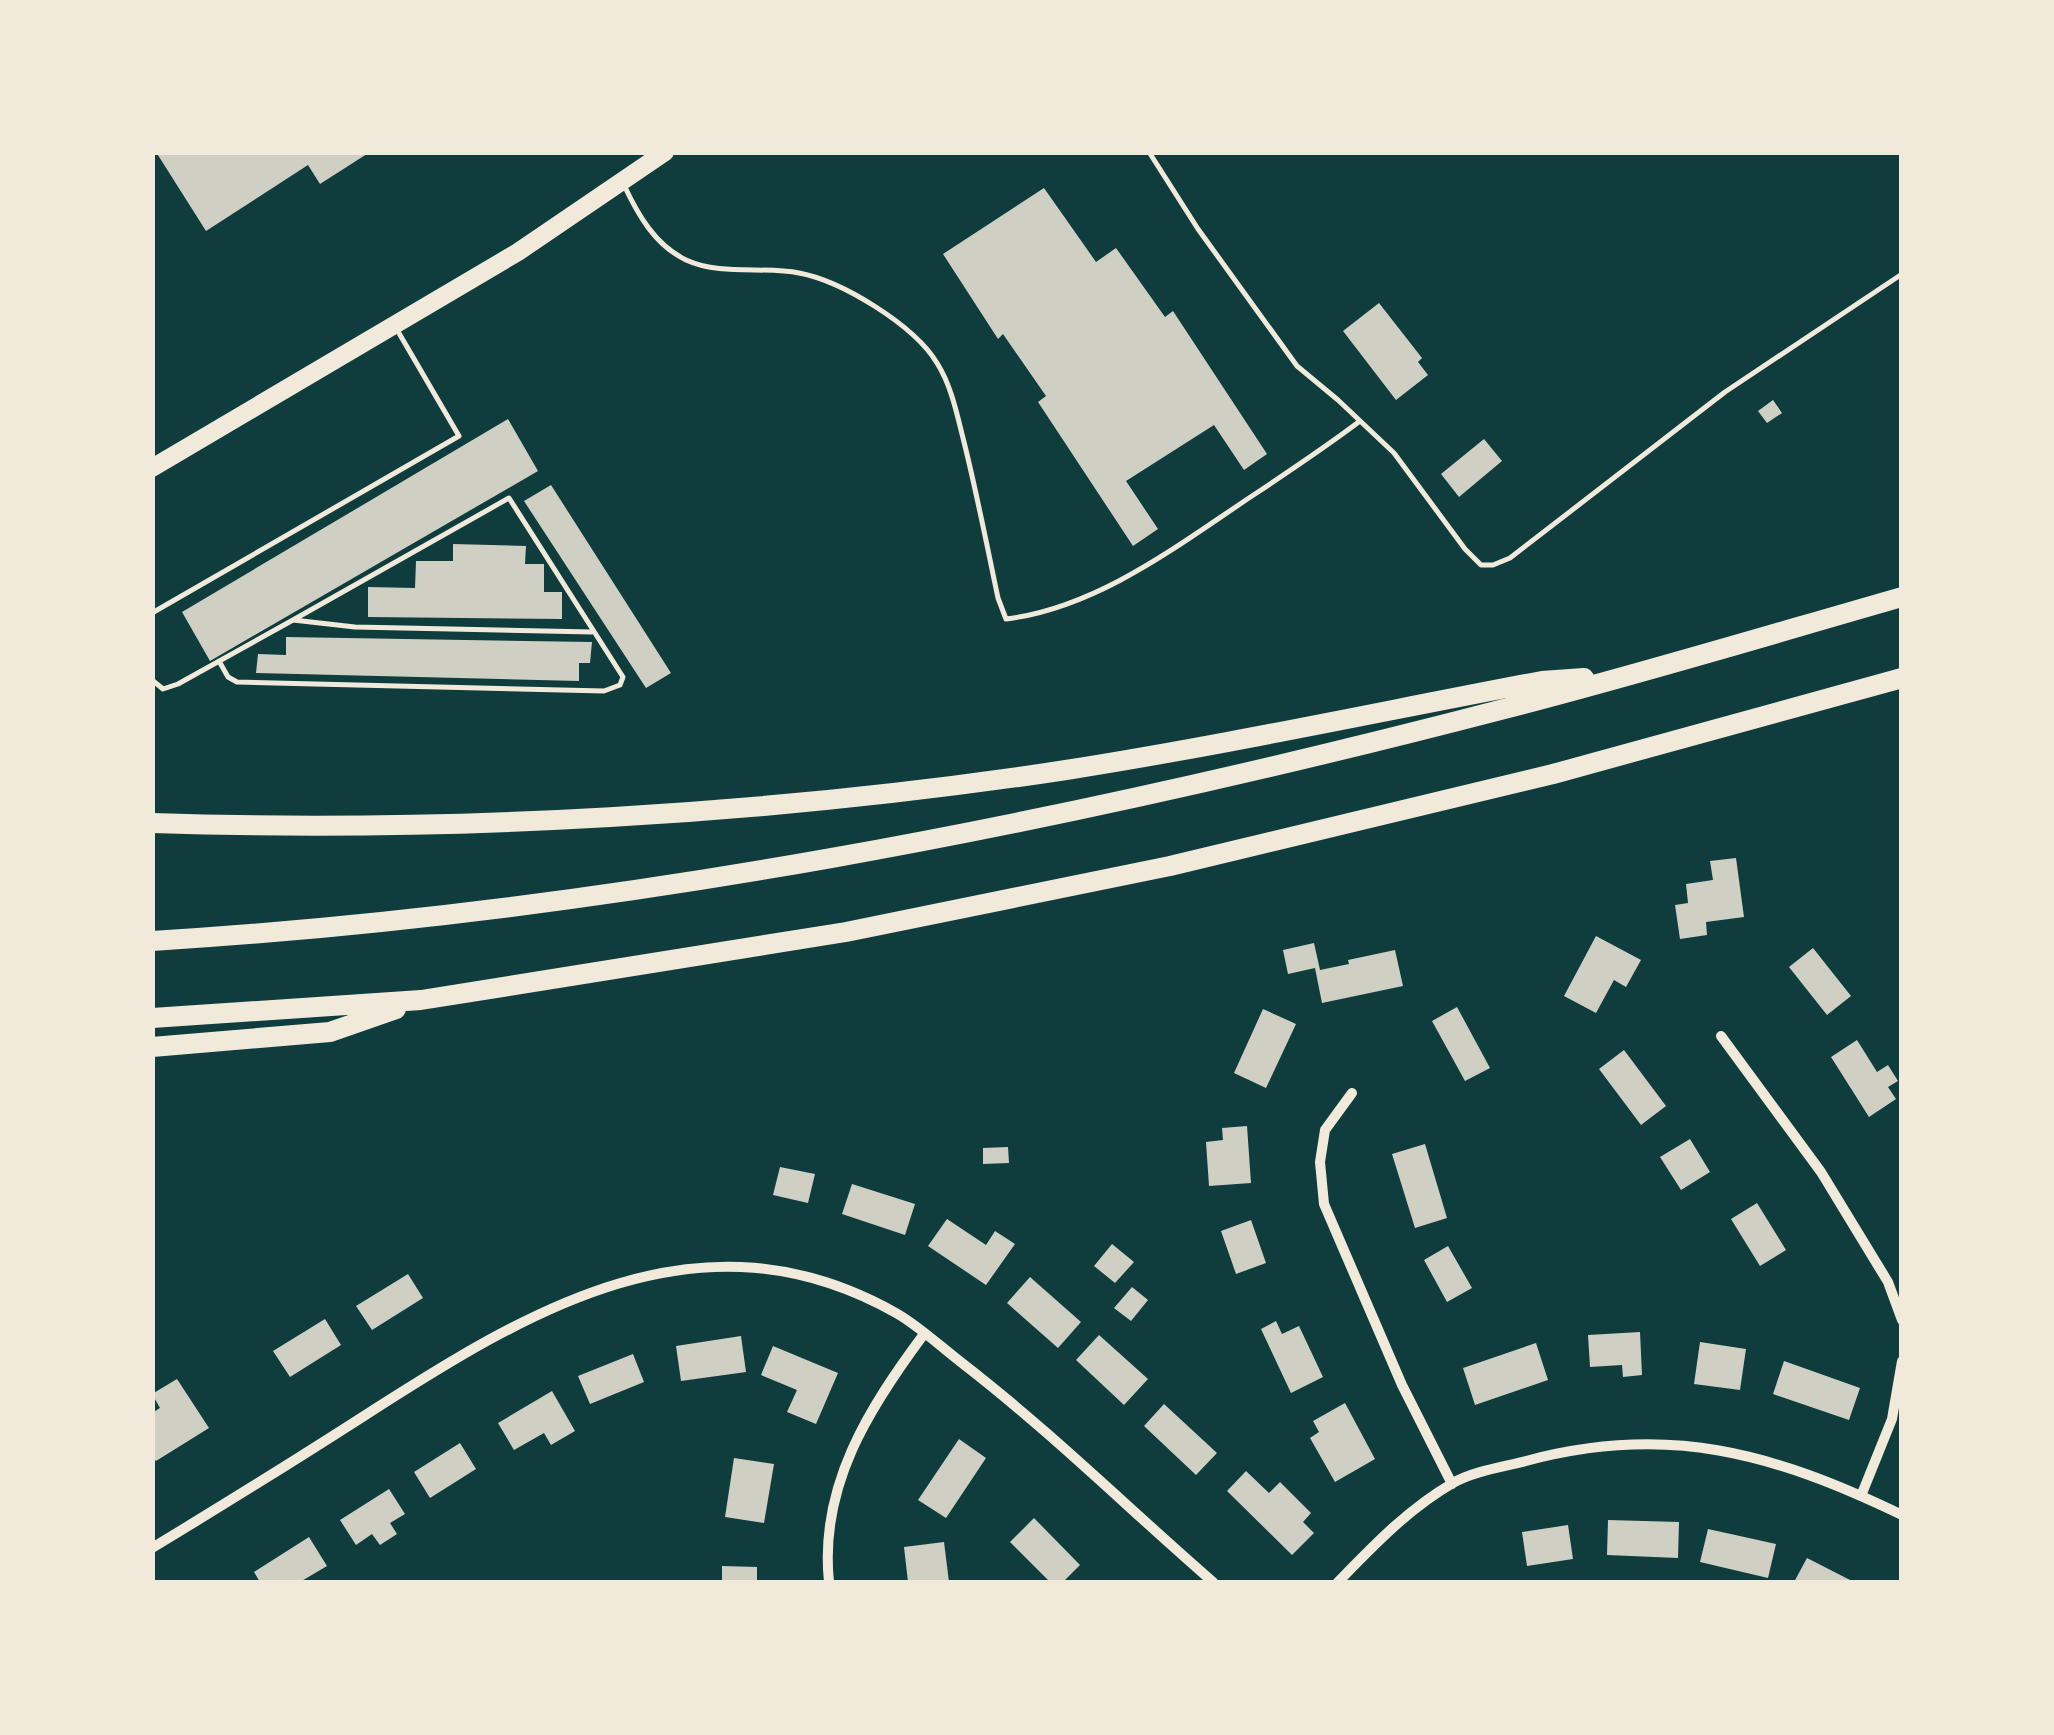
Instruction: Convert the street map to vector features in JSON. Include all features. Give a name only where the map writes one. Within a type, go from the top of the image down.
[{"type":"highway","points":[[152,941],[439,917],[815,860],[1167,790],[1399,735],[1628,676],[1902,597]]},
{"type":"highway","points":[[152,822],[359,825],[667,813],[822,800],[1177,752],[1542,681],[1628,676]]},
{"type":"highway","points":[[152,1018],[421,1000],[800,941],[1170,866],[1553,774],[1902,678]]},
{"type":"highway","points":[[152,1047],[330,1032],[421,1000]]},
{"type":"main road","points":[[153,467],[518,252],[666,152]]},
{"type":"street","points":[[1722,1036],[1821,1172],[1888,1282],[1902,1320]]},
{"type":"street","points":[[1352,1093],[1325,1130],[1320,1162],[1324,1204],[1402,1385],[1452,1484]]},
{"type":"street","points":[[152,1548],[514,1324],[568,1300],[626,1281],[702,1267],[750,1267],[809,1278],[897,1313],[1059,1442],[1212,1582]]},
{"type":"street","points":[[829,1582],[827,1530],[837,1486],[872,1406],[924,1334]]},
{"type":"street","points":[[1861,1496],[1892,1420],[1902,1361]]},
{"type":"street","points":[[1338,1582],[1392,1526],[1452,1484],[1579,1449],[1610,1445],[1694,1445],[1772,1462],[1902,1515]]},
{"type":"lane","points":[[1149,152],[1198,229],[1297,366],[1394,453],[1465,549],[1482,565],[1493,566],[1510,558],[1725,392],[1902,274]]},
{"type":"lane","points":[[622,182],[642,221],[664,246],[688,261],[716,268],[799,272],[830,282],[908,330],[936,361],[952,397],[1006,619],[1044,614],[1134,572],[1187,541],[1360,421]]},
{"type":"lane","points":[[152,613],[460,436],[394,326]]},
{"type":"lane","points":[[152,680],[163,689],[178,684],[509,498],[623,677],[620,685],[604,691],[238,682],[228,678],[219,662]]},
{"type":"lane","points":[[294,620],[355,627],[594,632]]},
{"type":"building","points":[[156,152],[370,152],[320,184],[308,165],[206,231]]},
{"type":"building","points":[[1044,188],[1096,262],[1116,248],[1165,317],[1173,311],[1267,454],[1244,470],[1214,425],[1126,481],[1158,529],[1133,546],[1038,402],[1046,396],[1003,334],[998,339],[943,254]]},
{"type":"building","points":[[1379,303],[1422,358],[1418,362],[1428,375],[1396,400],[1343,331]]},
{"type":"building","points":[[1773,400],[1782,413],[1767,423],[1758,411]]},
{"type":"building","points":[[508,419],[538,471],[210,661],[182,612]]},
{"type":"building","points":[[1484,439],[1502,461],[1459,497],[1441,474]]},
{"type":"building","points":[[551,485],[671,673],[646,688],[524,501]]},
{"type":"building","points":[[453,544],[526,546],[525,564],[544,564],[544,592],[562,592],[562,619],[368,617],[368,587],[415,588],[416,561],[453,561]]},
{"type":"building","points":[[286,637],[592,642],[590,663],[579,663],[579,681],[256,673],[258,654],[286,655]]},
{"type":"building","points":[[1736,858],[1744,917],[1706,922],[1707,935],[1680,939],[1675,905],[1688,903],[1686,884],[1713,880],[1710,861]]},
{"type":"building","points":[[1596,936],[1641,960],[1626,987],[1614,980],[1596,1013],[1564,996]]},
{"type":"building","points":[[1314,943],[1320,970],[1395,950],[1403,986],[1322,1003],[1315,968],[1288,974],[1283,950]]},
{"type":"building","points":[[1813,948],[1851,996],[1827,1015],[1789,967]]},
{"type":"building","points":[[1457,1007],[1490,1068],[1465,1081],[1432,1021]]},
{"type":"building","points":[[1263,1009],[1296,1024],[1266,1088],[1234,1073]]},
{"type":"building","points":[[1857,1040],[1877,1072],[1888,1065],[1898,1081],[1888,1087],[1896,1099],[1869,1117],[1831,1057]]},
{"type":"building","points":[[1624,1050],[1666,1106],[1641,1125],[1599,1069]]},
{"type":"building","points":[[1247,1126],[1251,1183],[1209,1186],[1206,1142],[1223,1140],[1222,1128]]},
{"type":"building","points":[[1690,1139],[1710,1172],[1681,1190],[1660,1157]]},
{"type":"building","points":[[1425,1144],[1447,1218],[1415,1228],[1392,1154]]},
{"type":"building","points":[[1008,1147],[1009,1163],[983,1164],[983,1148]]},
{"type":"building","points":[[780,1167],[815,1174],[808,1203],[773,1195]]},
{"type":"building","points":[[852,1184],[915,1204],[905,1235],[842,1214]]},
{"type":"building","points":[[1757,1203],[1786,1250],[1760,1266],[1731,1219]]},
{"type":"building","points":[[947,1219],[986,1245],[995,1231],[1015,1244],[986,1285],[928,1246]]},
{"type":"building","points":[[1251,1220],[1266,1263],[1236,1274],[1221,1231]]},
{"type":"building","points":[[1112,1244],[1134,1262],[1115,1283],[1094,1266]]},
{"type":"building","points":[[1448,1246],[1472,1288],[1447,1302],[1424,1260]]},
{"type":"building","points":[[408,1274],[423,1298],[372,1330],[356,1306]]},
{"type":"building","points":[[1030,1277],[1081,1322],[1058,1348],[1007,1303]]},
{"type":"building","points":[[1132,1287],[1148,1300],[1131,1321],[1114,1308]]},
{"type":"building","points":[[325,1319],[341,1345],[290,1377],[273,1351]]},
{"type":"building","points":[[1276,1321],[1282,1334],[1299,1326],[1323,1377],[1291,1393],[1261,1329]]},
{"type":"building","points":[[1640,1332],[1642,1375],[1623,1377],[1622,1365],[1590,1367],[1588,1335]]},
{"type":"building","points":[[1099,1335],[1148,1379],[1124,1405],[1076,1360]]},
{"type":"building","points":[[741,1336],[746,1372],[681,1381],[676,1346]]},
{"type":"building","points":[[1700,1342],[1746,1349],[1740,1390],[1694,1384]]},
{"type":"building","points":[[1536,1343],[1548,1380],[1475,1405],[1463,1368]]},
{"type":"building","points":[[773,1346],[838,1373],[816,1424],[787,1412],[797,1390],[761,1375]]},
{"type":"building","points":[[633,1354],[644,1382],[590,1404],[578,1376]]},
{"type":"building","points":[[1784,1361],[1860,1388],[1849,1420],[1773,1394]]},
{"type":"building","points":[[177,1379],[209,1428],[156,1461],[152,1456],[152,1413],[160,1408],[152,1394]]},
{"type":"building","points":[[552,1391],[575,1431],[551,1445],[544,1433],[514,1450],[498,1423]]},
{"type":"building","points":[[1345,1403],[1375,1459],[1335,1482],[1310,1438],[1319,1432],[1313,1421]]},
{"type":"building","points":[[1164,1404],[1217,1453],[1196,1475],[1144,1426]]},
{"type":"building","points":[[959,1439],[986,1458],[946,1518],[918,1500]]},
{"type":"building","points":[[460,1443],[476,1469],[430,1498],[414,1472]]},
{"type":"building","points":[[734,1458],[774,1464],[764,1523],[725,1517]]},
{"type":"building","points":[[1246,1471],[1269,1493],[1280,1482],[1311,1513],[1303,1522],[1314,1533],[1292,1555],[1227,1491]]},
{"type":"building","points":[[389,1489],[405,1514],[390,1523],[397,1534],[380,1545],[372,1534],[356,1545],[340,1520]]},
{"type":"building","points":[[1034,1518],[1080,1565],[1063,1582],[1050,1582],[1010,1542]]},
{"type":"building","points":[[1608,1520],[1679,1522],[1678,1558],[1607,1555]]},
{"type":"building","points":[[1568,1525],[1573,1559],[1527,1566],[1522,1532]]},
{"type":"building","points":[[1708,1529],[1776,1544],[1768,1578],[1700,1562]]},
{"type":"building","points":[[309,1537],[327,1566],[300,1582],[260,1582],[254,1572]]},
{"type":"building","points":[[944,1542],[949,1582],[908,1582],[904,1547]]},
{"type":"building","points":[[1807,1558],[1854,1582],[1794,1582]]},
{"type":"building","points":[[722,1566],[757,1567],[757,1582],[722,1582]]}]
